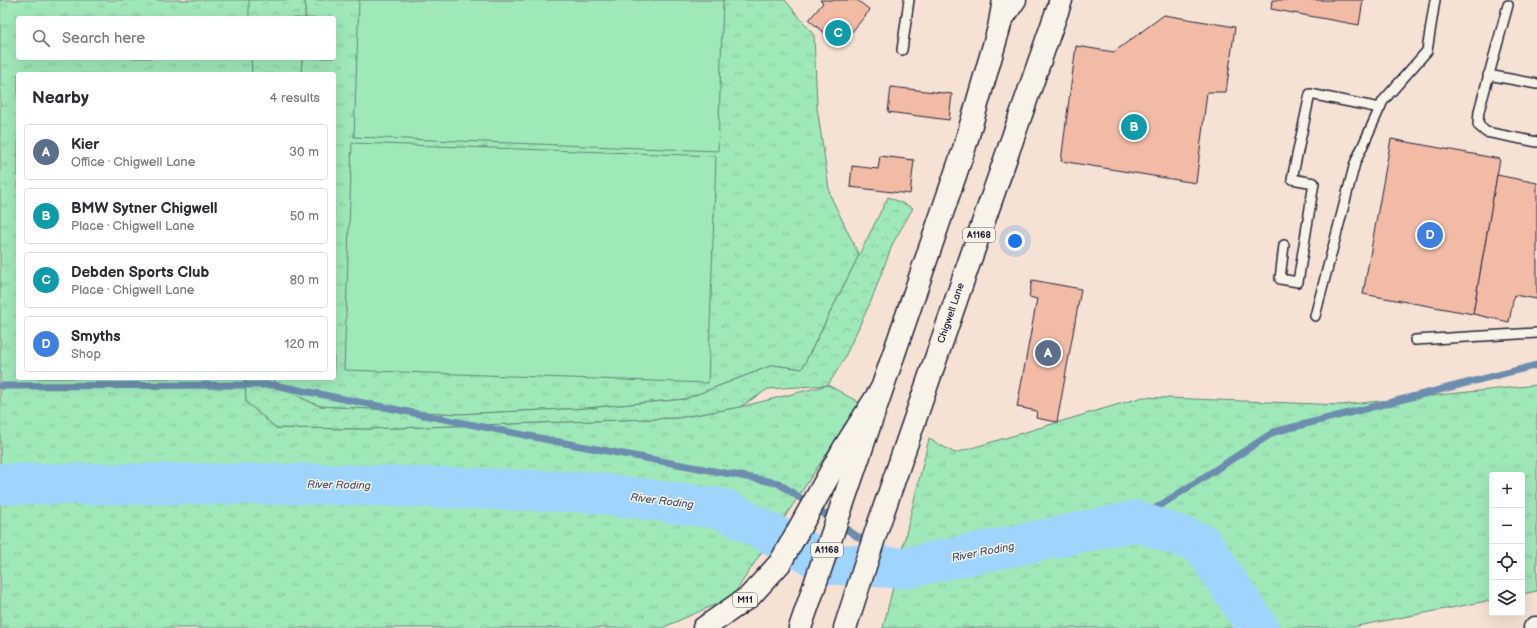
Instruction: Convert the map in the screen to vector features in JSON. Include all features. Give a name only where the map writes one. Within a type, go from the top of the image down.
[{"type":"main road","name":"A1168","points":[[800,628],[964,149],[999,28],[1004,0]]},
{"type":"main road","name":"Chigwell Lane","points":[[845,628],[876,532],[1061,0]]},
{"type":"main road","name":"M11","points":[[704,628],[750,596],[780,563],[843,450],[881,390]]},
{"type":"street","points":[[999,28],[1017,0]]},
{"type":"lane","points":[[902,50],[909,0]]},
{"type":"lane","points":[[1315,316],[1355,163],[1383,101],[1427,51],[1435,0]]},
{"type":"lane","points":[[1508,5],[1488,75],[1479,111],[1478,125],[1486,132],[1537,142]]},
{"type":"lane","points":[[1488,75],[1537,84]]},
{"type":"lane","points":[[1284,245],[1280,279],[1298,282],[1314,183],[1292,179],[1310,94],[1380,108]]},
{"type":"lane","points":[[1415,340],[1537,333]]},
{"type":"green space","points":[[0,0],[258,0],[258,16],[16,16],[16,60],[256,60],[256,72],[16,72],[16,380],[245,380],[246,402],[276,428],[367,429],[677,418],[740,407],[828,385],[860,403],[732,597],[662,628],[0,628]]},
{"type":"green space","points":[[249,0],[305,0],[305,16],[249,16]]},
{"type":"green space","points":[[305,0],[785,0],[814,35],[817,107],[830,195],[859,255],[802,369],[773,365],[685,399],[587,408],[458,414],[319,406],[274,385],[275,380],[336,380],[336,72],[301,72],[302,60],[336,60],[336,16],[305,16]]},
{"type":"green space","points":[[359,0],[723,0],[718,151],[354,137]]},
{"type":"green space","points":[[251,60],[302,60],[301,72],[252,72]]},
{"type":"green space","points":[[352,143],[716,156],[708,383],[344,370]]},
{"type":"green space","points":[[888,197],[913,208],[893,243],[871,301],[843,361],[828,385],[768,389],[740,407],[677,418],[367,429],[276,428],[246,402],[245,380],[275,380],[274,385],[319,406],[458,414],[587,408],[685,399],[773,365],[802,369]]},
{"type":"green space","points":[[1537,385],[1537,591],[1525,593],[1525,472],[1489,472],[1489,601],[1347,628],[883,628],[929,439],[955,453],[1143,397],[1341,405]]},
{"type":"building","points":[[820,0],[857,0],[870,10],[840,46],[809,20],[823,3]]},
{"type":"building","points":[[1272,0],[1363,0],[1359,25],[1271,9]]},
{"type":"building","points":[[1164,15],[1235,27],[1226,92],[1207,92],[1196,183],[1061,161],[1076,46],[1114,52]]},
{"type":"building","points":[[891,87],[952,94],[949,120],[888,112]]},
{"type":"building","points":[[1391,139],[1500,159],[1473,314],[1363,294]]},
{"type":"building","points":[[880,156],[914,160],[910,194],[850,187],[852,166],[878,169]]},
{"type":"building","points":[[1497,175],[1537,183],[1537,299],[1514,295],[1509,322],[1473,314]]},
{"type":"building","points":[[1032,280],[1081,289],[1057,422],[1036,418],[1037,411],[1017,407],[1037,299],[1029,297]]},
{"type":"waterway","points":[[1136,521],[1274,432],[1537,365]]},
{"type":"waterway","points":[[0,386],[274,385],[554,441],[778,483],[904,568]]},
{"type":"waterway","name":"River Roding","points":[[0,484],[317,484],[588,492],[723,509],[829,564],[904,568],[1136,521],[1202,544],[1258,628]]},
{"type":"place","name":"Debden Sports Club","points":[[838,33]]},
{"type":"place","name":"BMW Sytner Chigwell","points":[[1134,127]]},
{"type":"place","name":"Smyths","points":[[1430,235]]},
{"type":"place","name":"Kier","points":[[1048,353]]}]
